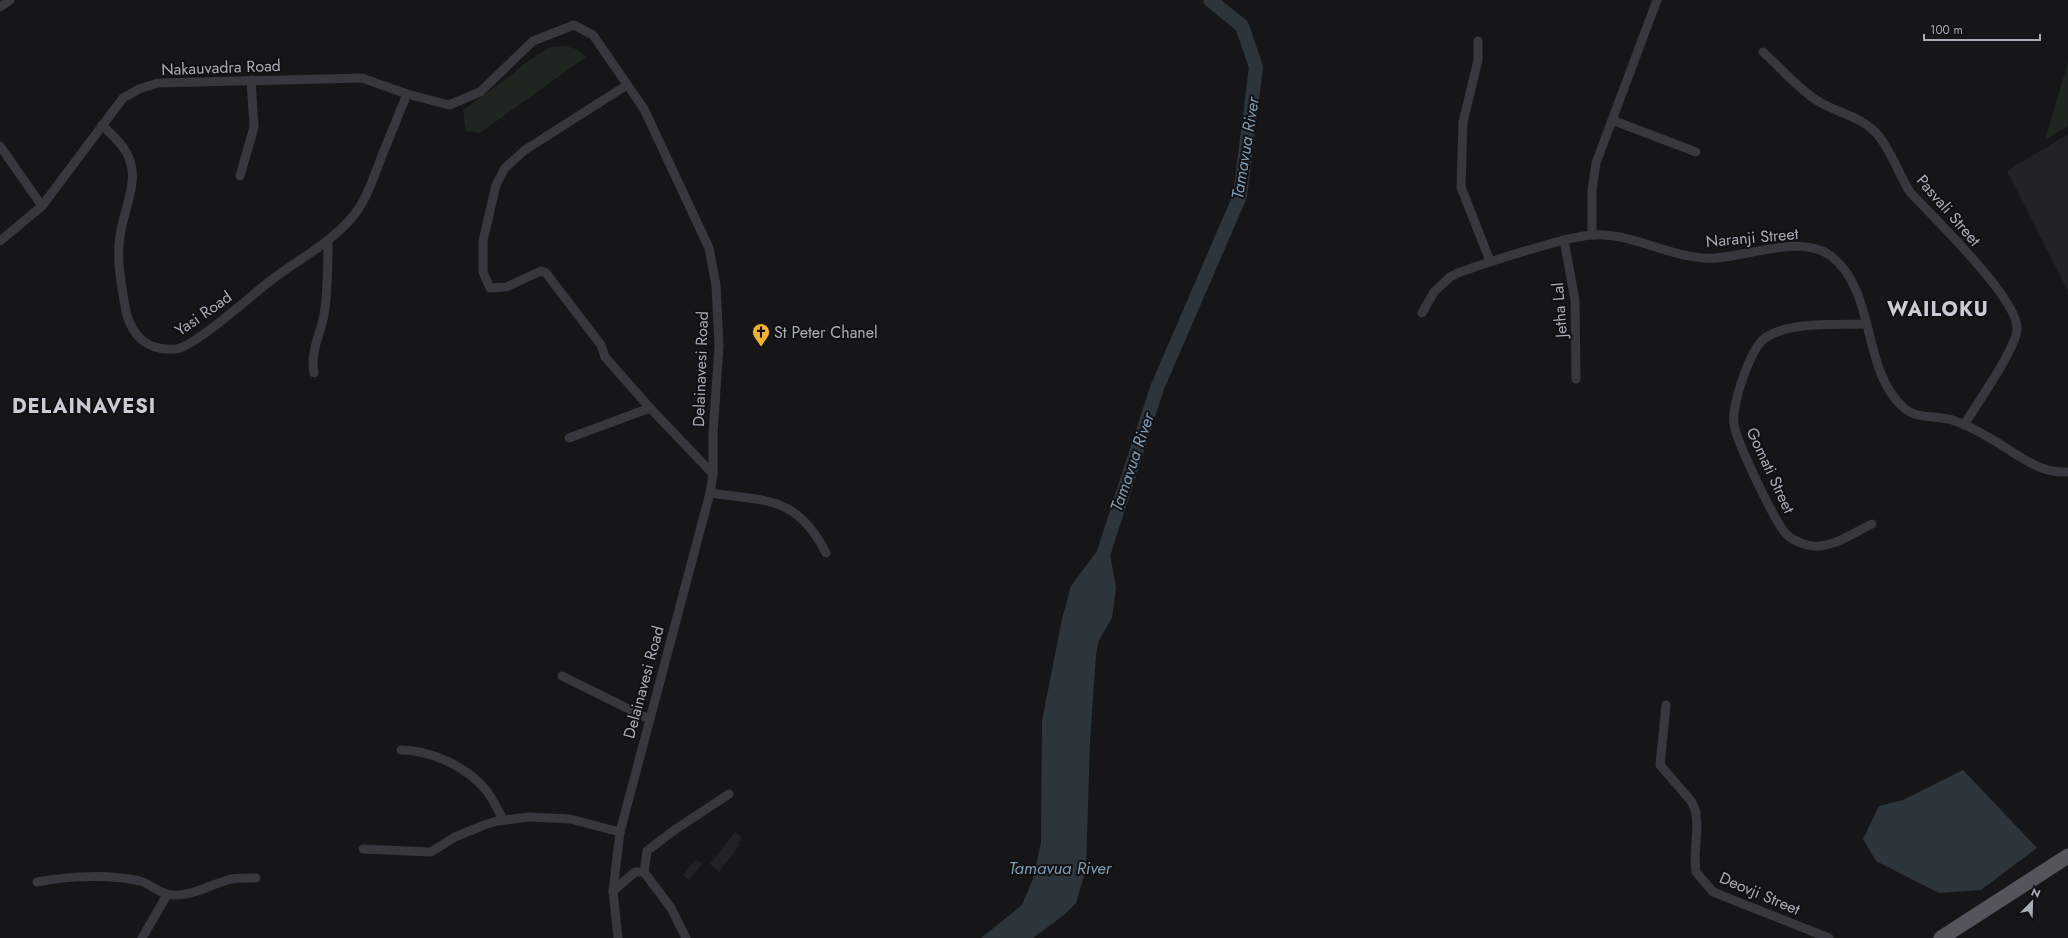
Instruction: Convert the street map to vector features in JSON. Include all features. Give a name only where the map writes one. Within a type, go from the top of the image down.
[{"type":"main road","points":[[1941,938],[2068,856]]},
{"type":"street","points":[[0,7],[10,0]]},
{"type":"street","points":[[1592,235],[1593,180],[1596,163],[1657,0]]},
{"type":"street","name":"Delainavesi Road","points":[[407,94],[449,105],[480,92],[533,40],[574,25],[593,35],[644,109],[709,248],[716,285],[719,346],[713,433],[713,474],[710,493],[620,832],[613,891],[618,938]]},
{"type":"street","points":[[1478,41],[1478,60],[1463,122],[1461,187],[1490,261]]},
{"type":"street","name":"Pasvali Street","points":[[1763,52],[1818,101],[1866,124],[1876,133],[1883,142],[1899,175],[1910,192],[1994,284],[2013,312],[2018,329],[2013,346],[1964,425]]},
{"type":"street","name":"Nakauvadra Road","points":[[0,241],[42,206],[123,98],[139,89],[158,83],[362,78],[407,94]]},
{"type":"street","points":[[240,176],[254,127],[251,80]]},
{"type":"street","points":[[627,85],[525,150],[505,168],[496,185],[483,241],[483,272],[490,288],[506,287],[541,271],[546,273],[601,346],[605,357],[650,408],[713,474]]},
{"type":"street","name":"Yasi Road","points":[[102,125],[124,148],[134,172],[131,192],[120,236],[119,249],[125,304],[129,322],[138,339],[148,345],[178,349],[244,303],[274,278],[328,240],[356,211],[370,188],[407,94]]},
{"type":"street","points":[[1612,120],[1696,152]]},
{"type":"street","points":[[0,146],[42,206]]},
{"type":"street","name":"Naranji Street","points":[[1422,313],[1434,292],[1450,277],[1490,261],[1564,240],[1592,235],[1607,235],[1670,252],[1714,258],[1743,255],[1770,249],[1803,247],[1824,251],[1843,266],[1857,292],[1882,374],[1892,395],[1907,411],[1922,417],[1941,417],[1964,425],[1991,438],[2034,465],[2058,473],[2068,472]]},
{"type":"street","points":[[314,373],[312,359],[324,317],[327,285],[328,240]]},
{"type":"street","name":"Jetha Lal","points":[[1564,240],[1575,300],[1576,379]]},
{"type":"street","name":"Gomati Street","points":[[1866,324],[1796,327],[1766,337],[1752,358],[1737,396],[1733,419],[1734,426],[1744,453],[1776,520],[1786,534],[1801,543],[1820,546],[1836,542],[1872,524]]},
{"type":"street","points":[[569,438],[650,408]]},
{"type":"street","points":[[710,493],[782,504],[797,513],[816,533],[826,553]]},
{"type":"street","points":[[562,676],[649,719]]},
{"type":"street","name":"Deovji Street","points":[[1666,705],[1660,765],[1684,791],[1692,802],[1696,813],[1696,872],[1713,892],[1829,938]]},
{"type":"street","points":[[401,750],[425,753],[451,764],[467,774],[489,795],[503,820]]},
{"type":"street","points":[[686,938],[671,908],[644,872],[647,851],[673,830],[729,794]]},
{"type":"street","points":[[363,849],[431,852],[455,837],[484,824],[503,820],[540,817],[581,821],[620,832]]},
{"type":"street","points":[[613,891],[635,872],[644,872]]},
{"type":"street","points":[[37,882],[65,876],[115,877],[142,881],[166,895],[192,892],[231,879],[256,878]]},
{"type":"street","points":[[142,938],[166,895]]},
{"type":"shaded area","points":[[565,46],[576,49],[586,57],[480,133],[466,131],[463,110],[524,64],[550,47]]},
{"type":"shaded area","points":[[2068,62],[2068,126],[2045,140]]},
{"type":"shaded area","points":[[2068,134],[2068,291],[2007,171]]},
{"type":"shaded area","points":[[735,832],[742,838],[738,843],[739,846],[719,872],[710,864]]},
{"type":"shaded area","points":[[696,859],[702,864],[689,880],[683,875]]},
{"type":"water","name":"Tamavua River","points":[[1107,538],[1116,587],[1112,618],[1098,642],[1096,656],[1090,740],[1086,869],[1076,903],[1064,915],[1033,938],[981,938],[1022,905],[1033,879],[1041,843],[1042,721],[1062,619],[1071,586]]},
{"type":"water","points":[[1963,770],[2037,848],[1981,890],[1939,893],[1876,861],[1863,839],[1879,806],[1903,800]]},
{"type":"waterway","name":"Tamavua River","points":[[1103,555],[1157,388],[1240,196],[1256,67],[1242,26],[1210,0]]},
{"type":"place","name":"St Peter Chanel","points":[[761,347]]},
{"type":"district","name":"WAILOKU","points":[[1938,309]]},
{"type":"district","name":"DELAINAVESI","points":[[84,406]]}]
